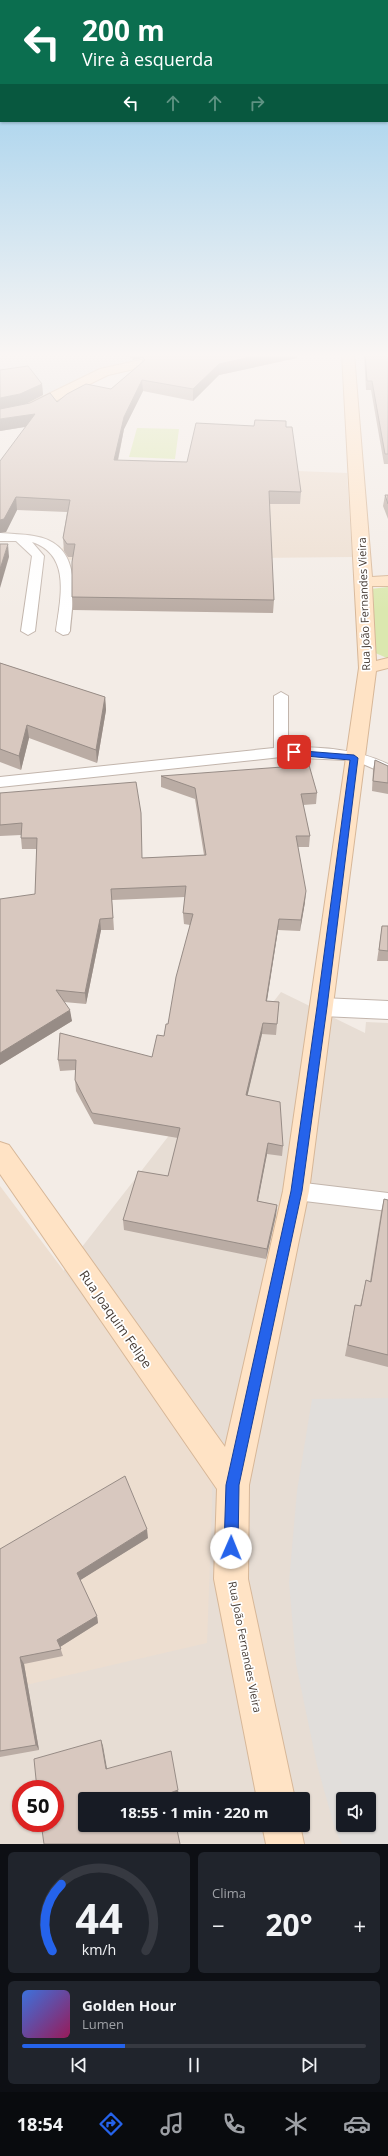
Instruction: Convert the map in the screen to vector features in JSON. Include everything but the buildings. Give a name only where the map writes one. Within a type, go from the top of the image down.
[{"type":"street","name":"Rua João Fernandes Vieira","points":[[275,1792],[231,1579],[233,1485],[296,1191],[322,1007],[354,758],[378,665],[364,582],[354,440]]},
{"type":"street","points":[[364,582],[388,581]]},
{"type":"street","points":[[322,1007],[388,1010]]},
{"type":"street","name":"Rua Joaquim Felipe","points":[[0,1153],[233,1485]]},
{"type":"street","points":[[282,1832],[285,1844]]},
{"type":"lane","points":[[0,537],[34,540],[45,543],[56,552],[65,564],[69,576],[62,631]]},
{"type":"lane","points":[[20,539],[38,556],[28,631]]},
{"type":"lane","points":[[281,696],[281,752]]},
{"type":"lane","points":[[0,782],[281,752],[306,752],[367,760],[388,770]]},
{"type":"lane","points":[[296,1191],[333,1194],[388,1202]]},
{"type":"shaded area","points":[[117,464],[347,473],[352,557],[55,560]]},
{"type":"shaded area","points":[[281,992],[365,1033],[366,1022],[388,1023],[388,1844],[0,1844],[0,1352]]},
{"type":"shaded area","points":[[0,1186],[202,1455],[212,1478],[212,1506],[207,1643],[0,1691]]},
{"type":"shaded area","points":[[388,1398],[388,1844],[342,1844],[336,1832],[376,1832],[376,1792],[336,1792],[336,1831],[317,1765],[296,1664],[289,1582],[297,1491],[312,1399]]},
{"type":"green space","points":[[134,440],[178,440],[175,459],[129,457]]},
{"type":"green space","points":[[388,587],[387,658],[373,652],[370,589]]},
{"type":"route","points":[[231,1548],[233,1485],[296,1191],[322,1007],[354,758],[294,752]]}]
